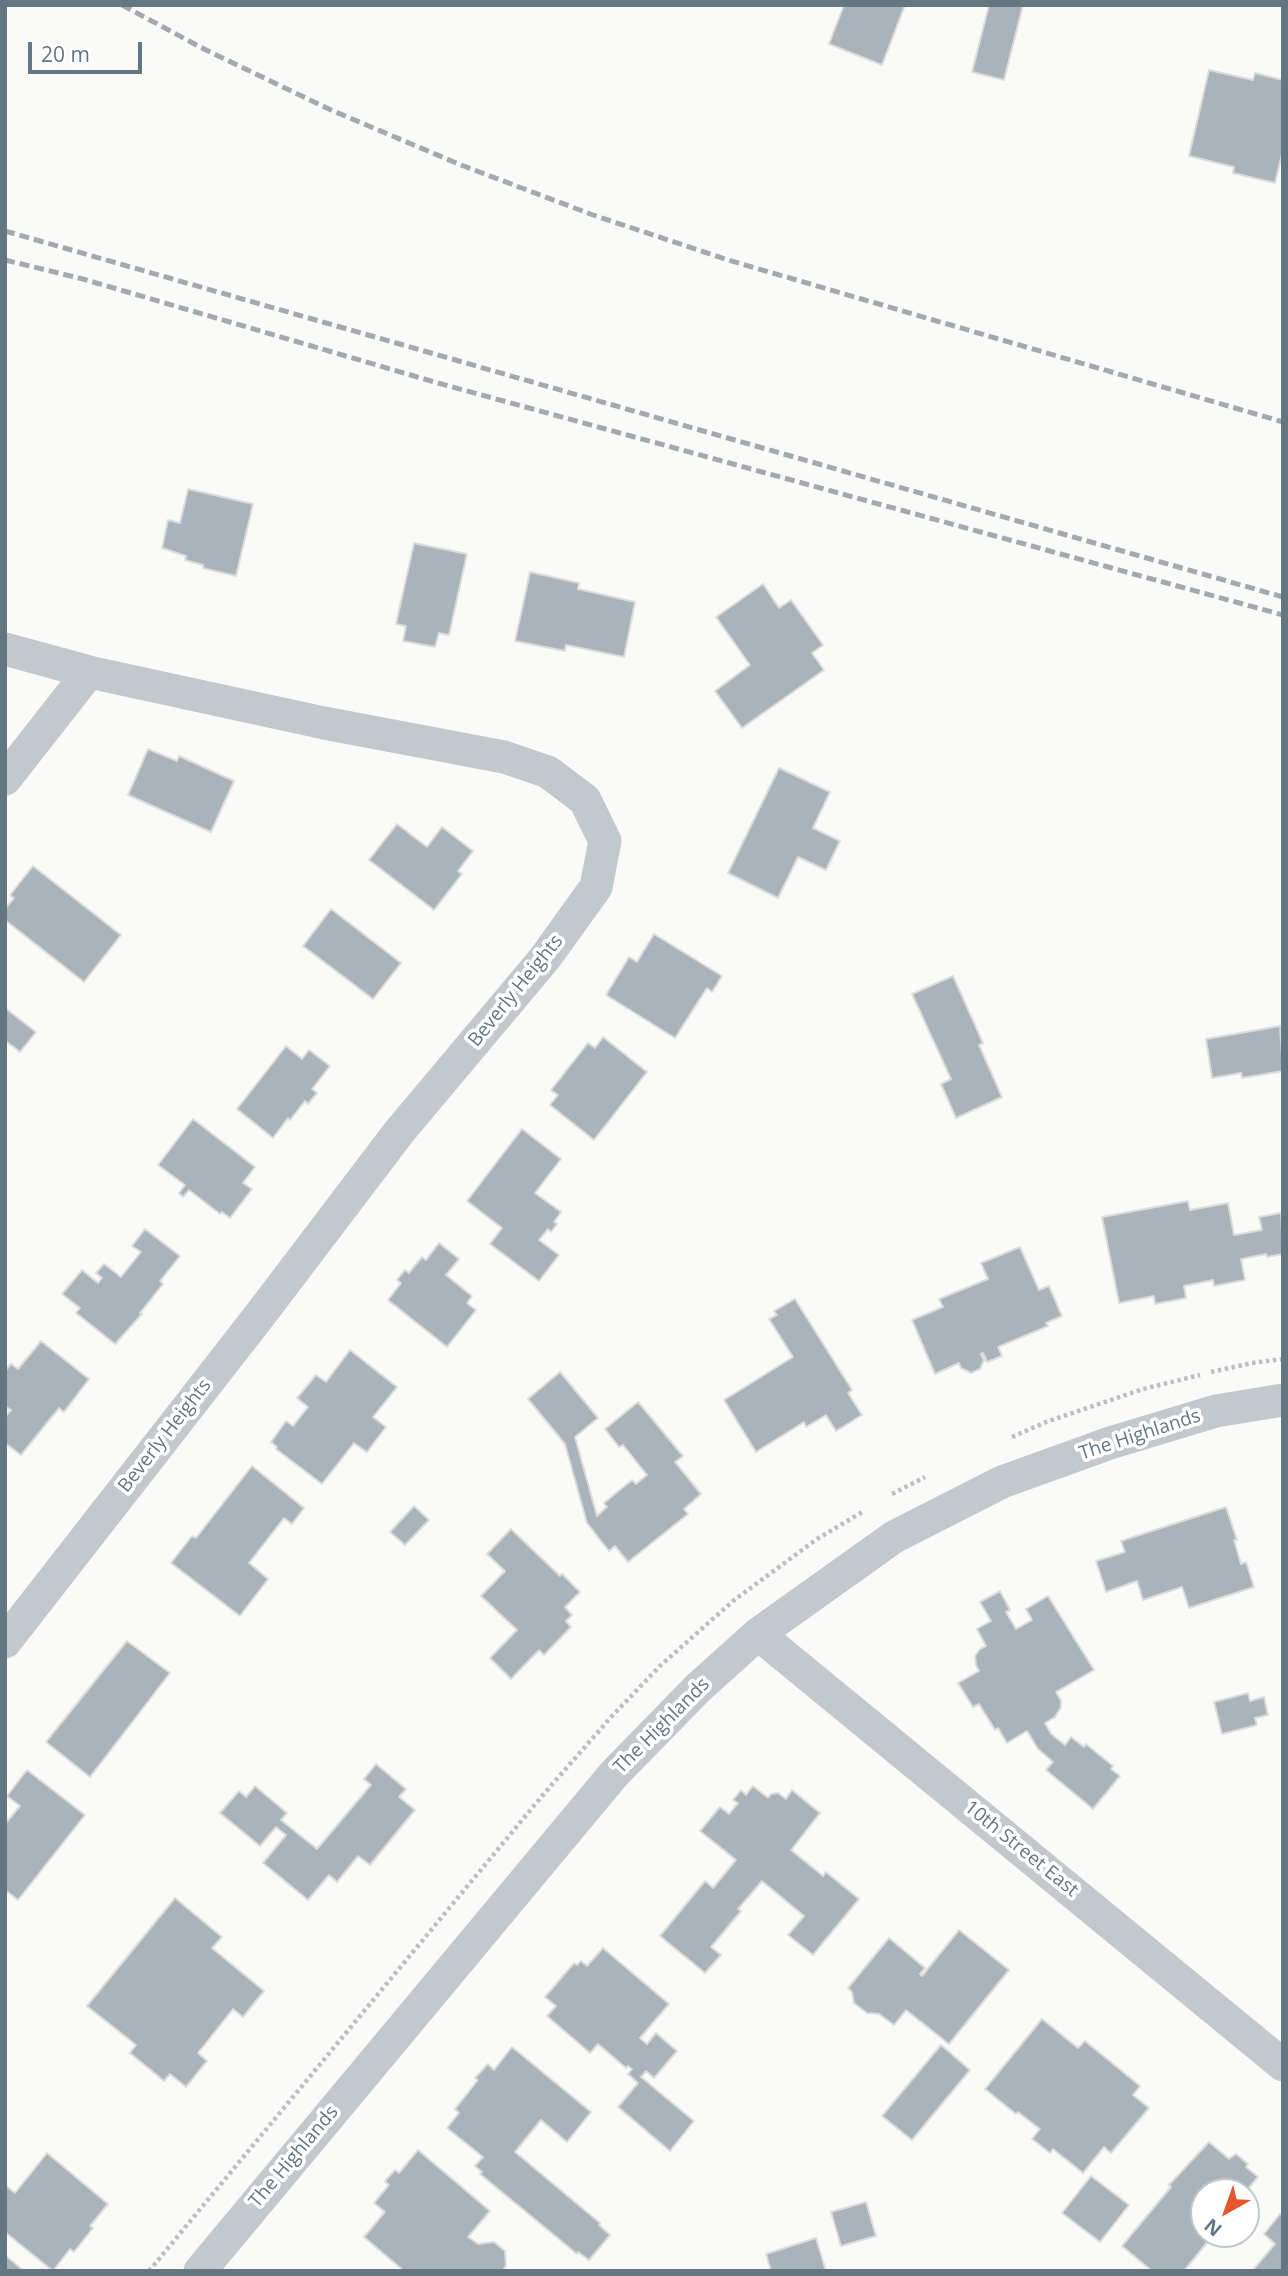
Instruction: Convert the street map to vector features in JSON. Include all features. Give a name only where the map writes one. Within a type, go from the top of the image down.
[{"type":"street","name":"Beverly Heights","points":[[5,649],[89,672],[324,723],[504,757],[548,772],[585,800],[605,841],[596,887],[545,958],[399,1132],[5,1642]]},
{"type":"street","points":[[5,779],[89,672]]},
{"type":"street","name":"The Highlands","points":[[200,2271],[614,1774],[698,1688],[758,1634],[894,1537],[1002,1482],[1110,1443],[1216,1411],[1283,1400]]},
{"type":"street","name":"10th Street East","points":[[758,1634],[1283,2065]]},
{"type":"building","points":[[844,5],[905,5],[882,65],[829,44]]},
{"type":"building","points":[[989,5],[1023,5],[1004,80],[972,72]]},
{"type":"building","points":[[1209,70],[1253,80],[1255,73],[1283,80],[1283,150],[1275,183],[1233,173],[1234,167],[1189,156]]},
{"type":"building","points":[[188,489],[253,504],[236,576],[203,568],[203,565],[185,560],[186,556],[162,548],[168,520],[180,523]]},
{"type":"building","points":[[414,543],[467,554],[449,635],[439,633],[435,647],[403,641],[406,626],[396,624]]},
{"type":"building","points":[[530,572],[579,583],[578,589],[635,602],[624,657],[566,645],[565,651],[515,641]]},
{"type":"building","points":[[763,584],[779,608],[791,600],[823,645],[812,653],[824,670],[742,728],[715,691],[750,665],[716,617]]},
{"type":"building","points":[[148,749],[177,761],[179,756],[234,781],[211,832],[128,795]]},
{"type":"building","points":[[779,768],[830,792],[813,828],[840,841],[826,870],[798,857],[778,898],[728,873]]},
{"type":"building","points":[[397,824],[427,847],[442,827],[473,851],[458,871],[462,874],[434,910],[369,860]]},
{"type":"building","points":[[33,866],[121,935],[84,982],[5,920],[5,909],[14,898],[10,895]]},
{"type":"building","points":[[331,909],[401,963],[373,999],[303,946]]},
{"type":"building","points":[[654,934],[722,976],[712,992],[707,988],[675,1038],[606,995],[629,957],[637,962]]},
{"type":"building","points":[[953,976],[983,1043],[979,1045],[1002,1097],[956,1118],[941,1084],[951,1079],[912,994]]},
{"type":"building","points":[[5,1008],[36,1032],[20,1052],[7,1042],[5,1045]]},
{"type":"building","points":[[1280,1026],[1283,1071],[1242,1078],[1241,1073],[1212,1078],[1206,1039]]},
{"type":"building","points":[[603,1037],[647,1072],[594,1140],[550,1105],[558,1095],[551,1090],[588,1043],[595,1048]]},
{"type":"building","points":[[286,1046],[302,1059],[309,1050],[330,1066],[312,1089],[317,1093],[308,1104],[305,1101],[290,1120],[288,1118],[273,1138],[237,1109]]},
{"type":"building","points":[[193,1119],[255,1167],[243,1183],[252,1189],[230,1218],[222,1212],[220,1214],[189,1190],[183,1197],[179,1193],[185,1185],[158,1165]]},
{"type":"building","points":[[522,1129],[561,1159],[535,1193],[561,1212],[551,1232],[548,1229],[539,1240],[559,1255],[539,1281],[490,1244],[502,1228],[467,1201]]},
{"type":"building","points":[[1188,1201],[1190,1210],[1228,1203],[1234,1235],[1262,1230],[1259,1217],[1281,1213],[1283,1254],[1241,1259],[1245,1280],[1214,1286],[1213,1280],[1184,1286],[1186,1298],[1155,1304],[1154,1296],[1119,1303],[1102,1217]]},
{"type":"building","points":[[145,1229],[180,1256],[160,1281],[163,1284],[140,1313],[142,1314],[115,1344],[76,1313],[80,1308],[62,1294],[82,1270],[98,1283],[102,1278],[96,1273],[104,1264],[121,1277],[141,1252],[132,1246]]},
{"type":"building","points":[[439,1243],[459,1259],[446,1275],[472,1296],[467,1303],[476,1310],[447,1347],[388,1300],[401,1283],[397,1280],[405,1270],[409,1273],[422,1257],[426,1260]]},
{"type":"building","points":[[1020,1247],[1039,1290],[1049,1286],[1062,1316],[1046,1323],[1048,1326],[998,1347],[1002,1356],[987,1362],[983,1353],[981,1354],[984,1360],[980,1369],[971,1373],[961,1368],[959,1363],[935,1374],[912,1320],[943,1307],[939,1299],[988,1279],[981,1263]]},
{"type":"building","points":[[795,1299],[852,1390],[848,1393],[862,1415],[836,1431],[826,1415],[806,1427],[804,1422],[756,1452],[724,1400],[793,1357],[769,1319],[777,1315],[774,1311]]},
{"type":"building","points":[[41,1341],[89,1379],[64,1412],[59,1408],[21,1455],[5,1443],[5,1417],[11,1410],[5,1406],[5,1371],[11,1364],[18,1369]]},
{"type":"building","points":[[350,1350],[397,1387],[373,1417],[386,1427],[367,1452],[354,1443],[322,1484],[276,1449],[271,1442],[286,1421],[293,1426],[308,1407],[297,1398],[316,1375],[326,1382]]},
{"type":"building","points":[[560,1372],[598,1418],[575,1437],[597,1516],[607,1507],[604,1503],[632,1480],[636,1484],[647,1475],[623,1445],[619,1447],[605,1429],[638,1402],[683,1456],[675,1462],[701,1494],[684,1509],[688,1514],[628,1562],[615,1546],[609,1551],[587,1523],[565,1444],[528,1399]]},
{"type":"building","points":[[252,1466],[304,1508],[292,1524],[284,1518],[249,1563],[268,1579],[240,1616],[171,1563],[192,1536],[196,1538]]},
{"type":"building","points":[[414,1506],[429,1520],[405,1545],[390,1532]]},
{"type":"building","points":[[1226,1507],[1237,1540],[1234,1540],[1241,1564],[1246,1562],[1254,1587],[1189,1608],[1182,1587],[1143,1600],[1137,1581],[1106,1592],[1096,1561],[1125,1552],[1121,1541]]},
{"type":"building","points":[[511,1529],[580,1592],[565,1607],[572,1615],[566,1621],[571,1627],[544,1655],[539,1650],[511,1679],[490,1658],[517,1630],[481,1596],[505,1571],[487,1554]]},
{"type":"building","points":[[1000,1591],[1010,1610],[1006,1612],[1016,1629],[1032,1620],[1026,1609],[1048,1596],[1094,1670],[1056,1692],[1061,1707],[1055,1717],[1045,1723],[1051,1734],[1065,1745],[1071,1737],[1084,1747],[1086,1744],[1113,1766],[1111,1769],[1120,1776],[1093,1809],[1046,1770],[1053,1762],[1038,1749],[1027,1731],[1007,1743],[998,1728],[995,1730],[979,1704],[973,1707],[958,1683],[979,1671],[975,1656],[986,1646],[977,1629],[991,1621],[980,1602]]},
{"type":"building","points":[[127,1641],[170,1673],[90,1777],[46,1742]]},
{"type":"building","points":[[1248,1693],[1250,1701],[1264,1697],[1268,1715],[1255,1718],[1257,1725],[1222,1734],[1214,1702]]},
{"type":"building","points":[[376,1764],[406,1789],[399,1797],[415,1810],[370,1865],[358,1856],[337,1882],[329,1875],[308,1900],[263,1863],[286,1835],[276,1827],[260,1846],[220,1813],[239,1791],[246,1797],[255,1786],[287,1813],[281,1820],[317,1849],[371,1785],[364,1779]]},
{"type":"building","points":[[27,1770],[85,1815],[18,1900],[5,1890],[5,1824],[20,1806],[7,1796]]},
{"type":"building","points":[[753,1786],[768,1798],[771,1794],[778,1793],[786,1799],[792,1790],[820,1813],[791,1850],[823,1876],[826,1872],[859,1899],[813,1955],[788,1935],[804,1916],[762,1881],[711,1947],[721,1955],[705,1973],[660,1936],[705,1881],[713,1888],[736,1860],[700,1831],[720,1807],[729,1814],[738,1803],[733,1800],[741,1790],[746,1795]]},
{"type":"building","points":[[175,1898],[222,1937],[212,1948],[264,1991],[243,2017],[233,2009],[198,2053],[207,2061],[186,2087],[170,2074],[164,2081],[130,2053],[136,2045],[87,2006]]},
{"type":"building","points":[[959,1930],[1009,1970],[949,2044],[906,2010],[894,2025],[879,2014],[867,2013],[854,2003],[852,1992],[848,1988],[889,1938],[925,1968],[920,1974],[922,1976]]},
{"type":"building","points":[[603,1948],[669,2004],[640,2038],[647,2044],[656,2033],[677,2051],[654,2078],[646,2071],[641,2077],[694,2121],[670,2151],[618,2107],[638,2083],[628,2074],[632,2069],[628,2066],[626,2068],[598,2044],[590,2053],[547,2016],[556,2006],[545,1997],[574,1963],[577,1965],[581,1961],[587,1966]]},
{"type":"building","points":[[1042,2019],[1078,2048],[1085,2041],[1140,2086],[1133,2095],[1149,2108],[1111,2153],[1104,2147],[1083,2173],[1053,2149],[1050,2153],[1032,2139],[1040,2129],[985,2089]]},
{"type":"building","points":[[941,2045],[970,2070],[912,2140],[882,2116]]},
{"type":"building","points":[[512,2047],[591,2112],[567,2142],[541,2120],[515,2152],[600,2223],[610,2235],[589,2260],[578,2252],[577,2254],[480,2174],[482,2172],[475,2166],[483,2157],[447,2128],[459,2113],[455,2109],[478,2080],[475,2078],[488,2064],[494,2070]]},
{"type":"building","points":[[1209,2142],[1229,2159],[1236,2154],[1258,2177],[1190,2178],[1190,2248],[1203,2248],[1184,2271],[1152,2271],[1122,2246],[1171,2187],[1169,2185]]},
{"type":"building","points":[[418,2150],[490,2211],[468,2237],[478,2244],[494,2242],[505,2251],[506,2266],[502,2271],[404,2271],[364,2237],[385,2212],[374,2203],[389,2185],[385,2181],[395,2170],[399,2173]]},
{"type":"building","points":[[47,2153],[108,2204],[74,2252],[70,2249],[53,2271],[5,2232],[5,2185],[15,2193]]},
{"type":"building","points":[[1091,2176],[1129,2205],[1100,2242],[1062,2213]]},
{"type":"building","points":[[866,2202],[876,2236],[841,2246],[831,2212]]},
{"type":"building","points":[[1280,2214],[1283,2216],[1283,2271],[1252,2271],[1275,2244],[1264,2234]]},
{"type":"building","points":[[816,2238],[826,2271],[771,2271],[766,2254]]},
{"type":"building","points":[[5,2255],[24,2271],[5,2271]]},
{"type":"railway","points":[[122,5],[204,49],[331,110],[461,165],[593,215],[728,260],[1283,422]]},
{"type":"railway","points":[[5,231],[1283,597]]},
{"type":"railway","points":[[5,260],[83,279],[438,383],[1283,615]]}]
